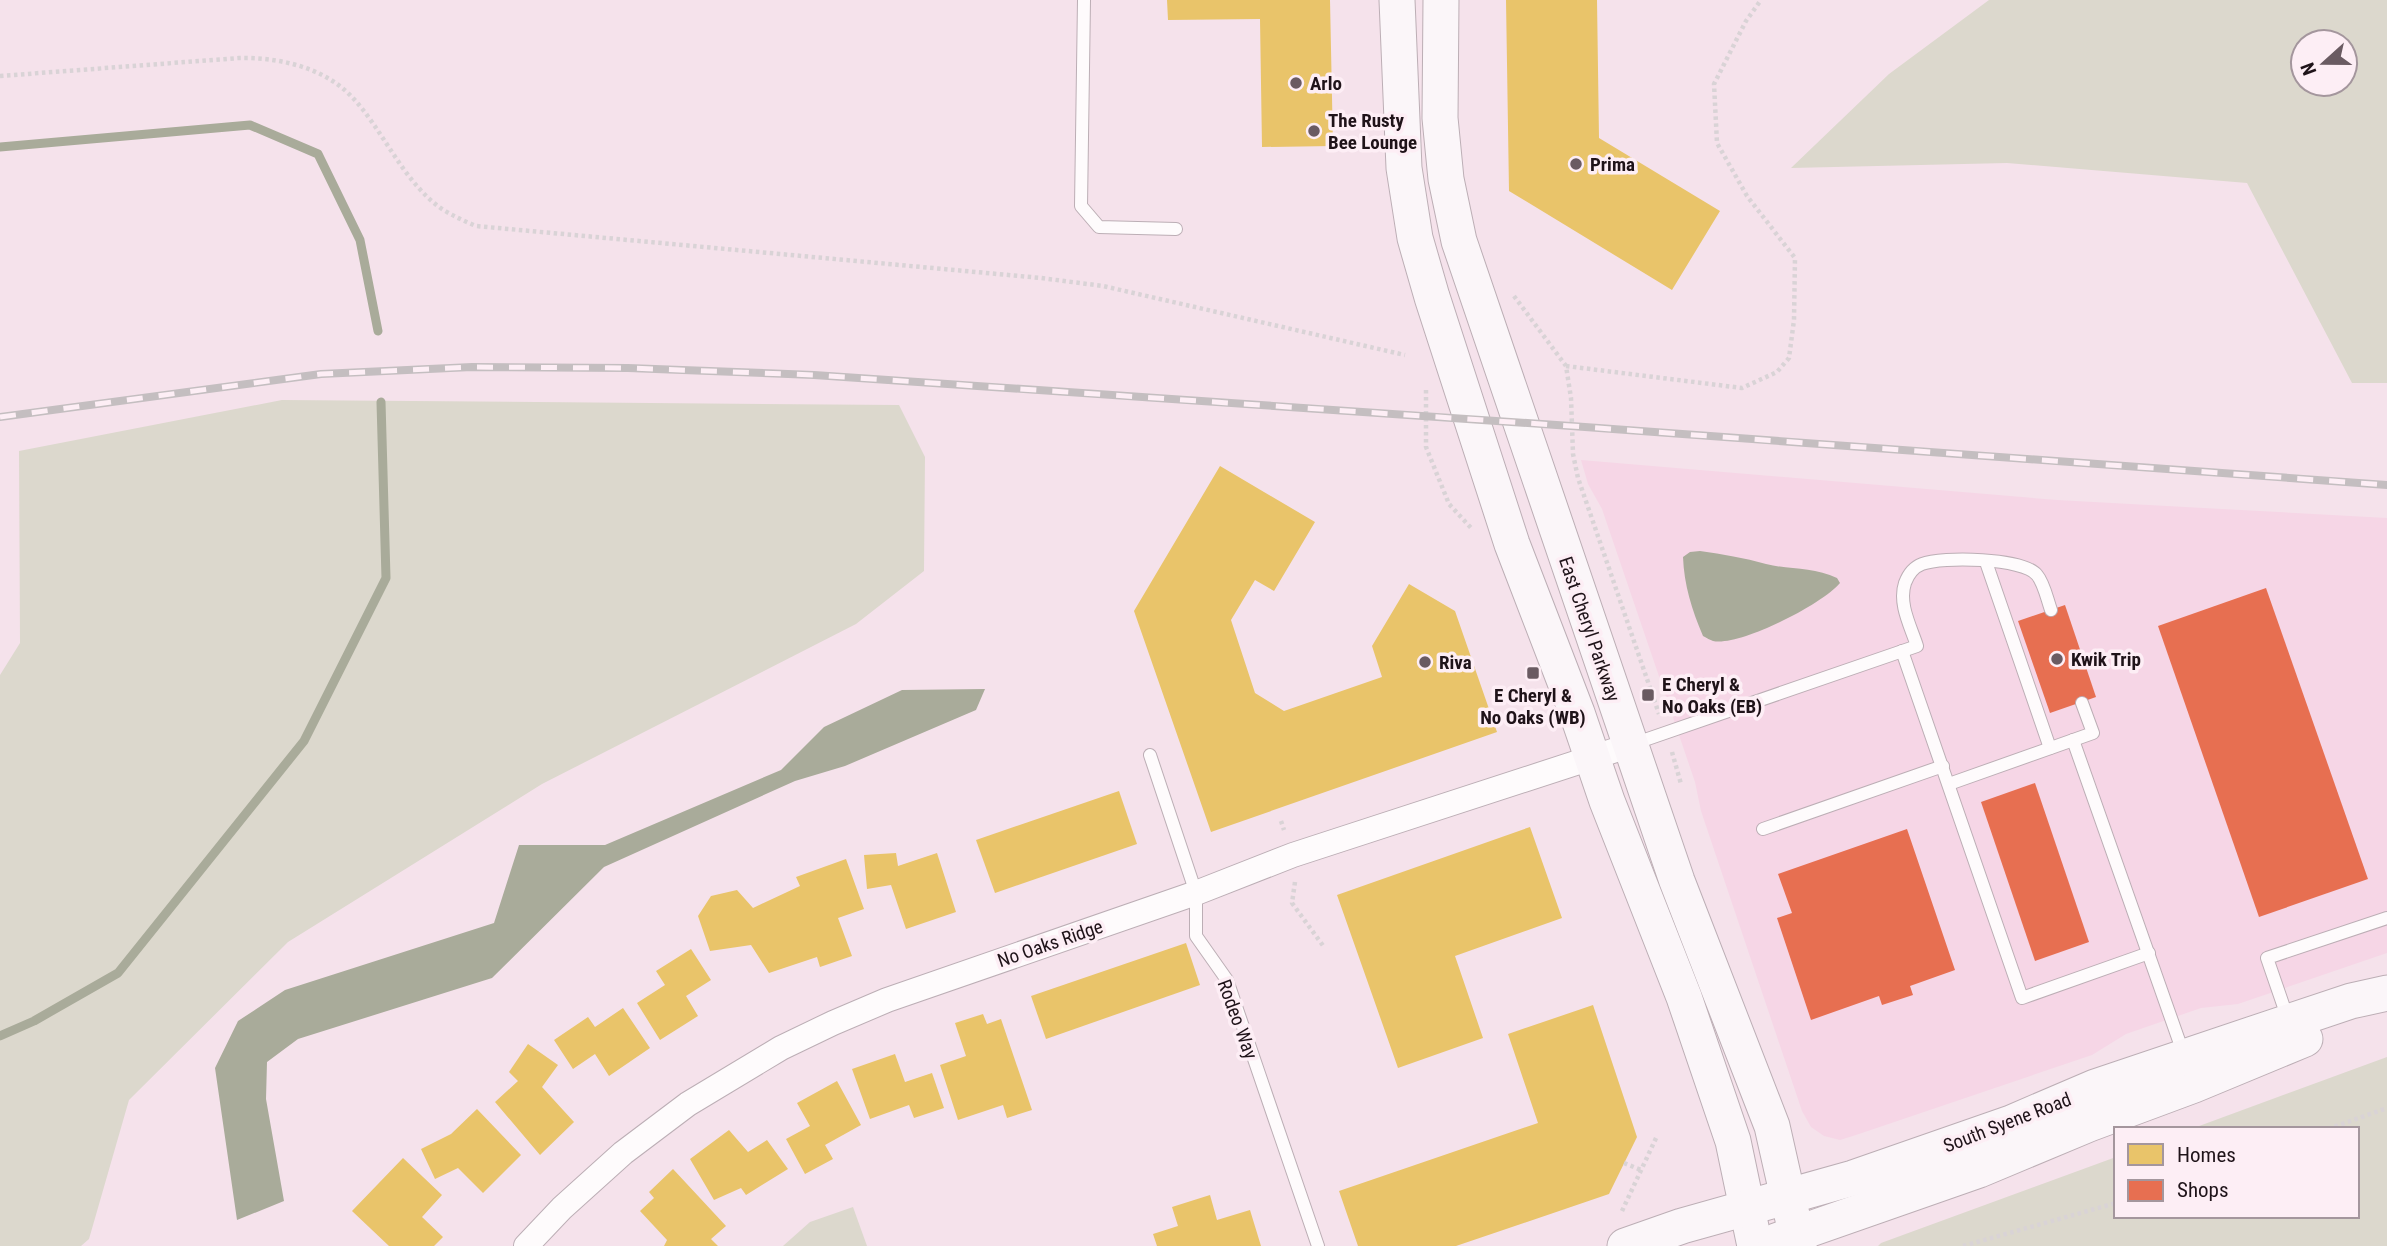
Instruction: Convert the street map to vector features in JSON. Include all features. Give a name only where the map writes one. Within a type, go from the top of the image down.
[{"type":"street","name":"East Cheryl Parkway","points":[[1397,0],[1404,169],[1415,238],[1512,544],[1688,1010],[1733,1141],[1755,1246]]},
{"type":"street","name":"East Cheryl Parkway","points":[[1441,0],[1440,118],[1446,179],[1458,241],[1677,881],[1772,1126],[1797,1240]]},
{"type":"street","name":"No Oaks Ridge","points":[[526,1246],[562,1208],[623,1153],[688,1104],[781,1048],[887,1000],[1196,893],[1293,855],[1630,744]]},
{"type":"street","name":"South Syene Road","points":[[2293,1032],[2351,1001],[2387,993]]},
{"type":"street","name":"South Syene Road","points":[[1763,1246],[1797,1240],[1979,1170],[2089,1124],[2189,1071],[2293,1032],[2387,1002]]},
{"type":"street","name":"South Syene Road","points":[[1625,1246],[1682,1226],[1853,1178],[2011,1124],[2095,1087],[2189,1071]]},
{"type":"lane","points":[[1084,0],[1081,206],[1099,227],[1176,229]]},
{"type":"lane","points":[[1630,744],[1917,646],[1903,603],[1905,584],[1912,570],[1923,564],[1942,559],[2029,568],[2039,575],[2051,610]]},
{"type":"lane","points":[[1986,562],[2050,748]]},
{"type":"lane","points":[[1902,651],[2021,998],[2149,953]]},
{"type":"lane","points":[[1949,784],[2093,733],[2082,703]]},
{"type":"lane","points":[[2073,740],[2189,1071]]},
{"type":"lane","name":"Rodeo Way","points":[[1150,755],[1196,893],[1196,936],[1227,980],[1318,1246]]},
{"type":"lane","points":[[1763,829],[1943,766]]},
{"type":"lane","points":[[2293,1032],[2267,958],[2387,918]]},
{"type":"path","points":[[1510,288],[1566,366],[1742,388],[1777,372],[1789,358],[1794,320],[1795,258],[1747,196],[1717,143],[1714,84],[1746,21],[1760,0]]},
{"type":"path","points":[[0,76],[263,57],[293,63],[320,74],[351,95],[424,193],[440,208],[476,226],[1103,286],[1405,355]]},
{"type":"path","points":[[1295,880],[1292,904],[1324,947]]},
{"type":"path","points":[[2334,1127],[2387,1108]]},
{"type":"path","points":[[1622,1211],[1657,1136]]},
{"type":"path","points":[[1625,1163],[1641,1170]]},
{"type":"path","points":[[1963,1246],[2114,1204]]},
{"type":"shaded area","points":[[1989,0],[2387,0],[2387,383],[2352,383],[2247,183],[2007,163],[1791,168],[1889,74]]},
{"type":"shaded area","points":[[282,400],[899,405],[925,457],[924,571],[856,624],[542,784],[288,942],[129,1100],[89,1239],[81,1246],[0,1246],[0,675],[20,643],[19,451]]},
{"type":"shaded area","points":[[1581,460],[2057,500],[2387,518],[2387,953],[2238,1004],[2201,1008],[2126,1034],[2092,1055],[1856,1135],[1840,1140],[1824,1136],[1811,1127],[1802,1111],[1701,811],[1695,782],[1602,509],[1588,484]]},
{"type":"shaded area","points":[[1700,551],[1820,572],[1837,578],[1840,583],[1817,602],[1780,622],[1741,637],[1713,641],[1703,636],[1685,578],[1683,557],[1690,552]]},
{"type":"shaded area","points":[[985,689],[976,710],[845,766],[795,781],[604,867],[492,978],[298,1039],[267,1062],[266,1099],[284,1201],[237,1220],[215,1068],[238,1021],[285,990],[494,923],[519,845],[605,845],[781,770],[824,727],[902,690]]},
{"type":"shaded area","points":[[2387,1057],[2387,1246],[1878,1246],[2114,1158],[2114,1218],[2359,1218],[2359,1127],[2196,1127]]},
{"type":"shaded area","points":[[853,1207],[867,1246],[783,1246],[810,1222]]},
{"type":"building: Homes","name":"Arlo","points":[[1167,0],[1330,0],[1333,146],[1262,147],[1260,19],[1168,20]]},
{"type":"building: Homes","name":"Prima","points":[[1506,0],[1597,0],[1599,138],[1720,211],[1672,290],[1509,191]]},
{"type":"building: Homes","name":"Riva","points":[[1220,466],[1315,522],[1274,591],[1255,580],[1231,620],[1255,693],[1284,711],[1382,677],[1372,646],[1409,584],[1455,611],[1497,732],[1211,832],[1134,611]]},
{"type":"building: Homes","points":[[1119,791],[1137,844],[995,893],[976,840]]},
{"type":"building: Homes","points":[[1530,827],[1562,918],[1455,956],[1483,1038],[1398,1068],[1337,895]]},
{"type":"building: Homes","points":[[896,853],[898,866],[937,853],[956,912],[906,929],[891,885],[867,889],[864,855]]},
{"type":"building: Homes","points":[[846,859],[864,909],[838,918],[852,956],[820,967],[817,957],[769,973],[751,945],[710,951],[698,916],[711,896],[737,890],[753,908],[800,886],[796,877]]},
{"type":"building: Homes","points":[[1186,943],[1200,985],[1046,1039],[1031,996]]},
{"type":"building: Homes","points":[[691,949],[711,980],[686,996],[698,1016],[660,1040],[637,1003],[665,985],[656,971]]},
{"type":"building: Homes","points":[[1593,1005],[1637,1137],[1609,1194],[1456,1246],[1358,1246],[1339,1191],[1538,1123],[1508,1034]]},
{"type":"building: Homes","points":[[623,1008],[650,1048],[609,1076],[595,1054],[573,1069],[554,1040],[588,1017],[595,1027]]},
{"type":"building: Homes","points":[[983,1014],[987,1024],[1001,1019],[1032,1110],[1007,1118],[1003,1105],[958,1120],[940,1065],[966,1056],[955,1023]]},
{"type":"building: Homes","points":[[528,1044],[558,1065],[542,1087],[574,1122],[540,1155],[495,1102],[518,1081],[509,1072]]},
{"type":"building: Homes","points":[[895,1054],[905,1082],[932,1073],[944,1108],[914,1118],[909,1105],[870,1119],[852,1069]]},
{"type":"building: Homes","points":[[837,1081],[861,1125],[825,1145],[833,1159],[805,1174],[786,1139],[810,1126],[797,1103]]},
{"type":"building: Homes","points":[[477,1109],[521,1155],[483,1193],[458,1168],[435,1179],[421,1149],[451,1134]]},
{"type":"building: Homes","points":[[729,1130],[748,1152],[767,1140],[788,1169],[746,1195],[741,1188],[714,1200],[690,1159]]},
{"type":"building: Homes","points":[[403,1158],[442,1195],[422,1217],[443,1237],[434,1246],[389,1246],[352,1211]]},
{"type":"building: Homes","points":[[673,1169],[726,1226],[711,1239],[718,1246],[664,1246],[667,1240],[640,1211],[654,1198],[649,1192]]},
{"type":"building: Homes","points":[[1210,1195],[1217,1220],[1250,1210],[1261,1246],[1157,1246],[1153,1234],[1178,1226],[1172,1207]]},
{"type":"building: Shops","points":[[2266,588],[2368,879],[2259,917],[2158,626]]},
{"type":"building: Shops","name":"Kwik Trip","points":[[2065,605],[2096,697],[2050,713],[2018,621]]},
{"type":"building: Shops","points":[[2035,783],[2089,942],[2035,961],[1981,802]]},
{"type":"building: Shops","points":[[1907,829],[1955,970],[1910,986],[1913,995],[1882,1005],[1879,996],[1811,1020],[1777,918],[1792,913],[1778,874]]},
{"type":"waterway","points":[[0,147],[250,125],[318,154],[360,240],[378,331]]},
{"type":"waterway","points":[[0,1036],[34,1021],[118,973],[304,741],[386,578],[381,402]]},
{"type":"railway","points":[[0,417],[321,374],[472,367],[628,368],[814,375],[2387,485]]},
{"type":"place","name":"Arlo","points":[[1296,83]]},
{"type":"place","name":"The Rusty Bee Lounge","points":[[1314,131]]},
{"type":"place","name":"Prima","points":[[1576,164]]},
{"type":"place","name":"Kwik Trip","points":[[2057,659]]},
{"type":"place","name":"Riva","points":[[1425,662]]},
{"type":"place","name":"E Cheryl & No Oaks (WB)","points":[[1533,673]]},
{"type":"place","name":"E Cheryl & No Oaks (EB)","points":[[1648,695]]}]
